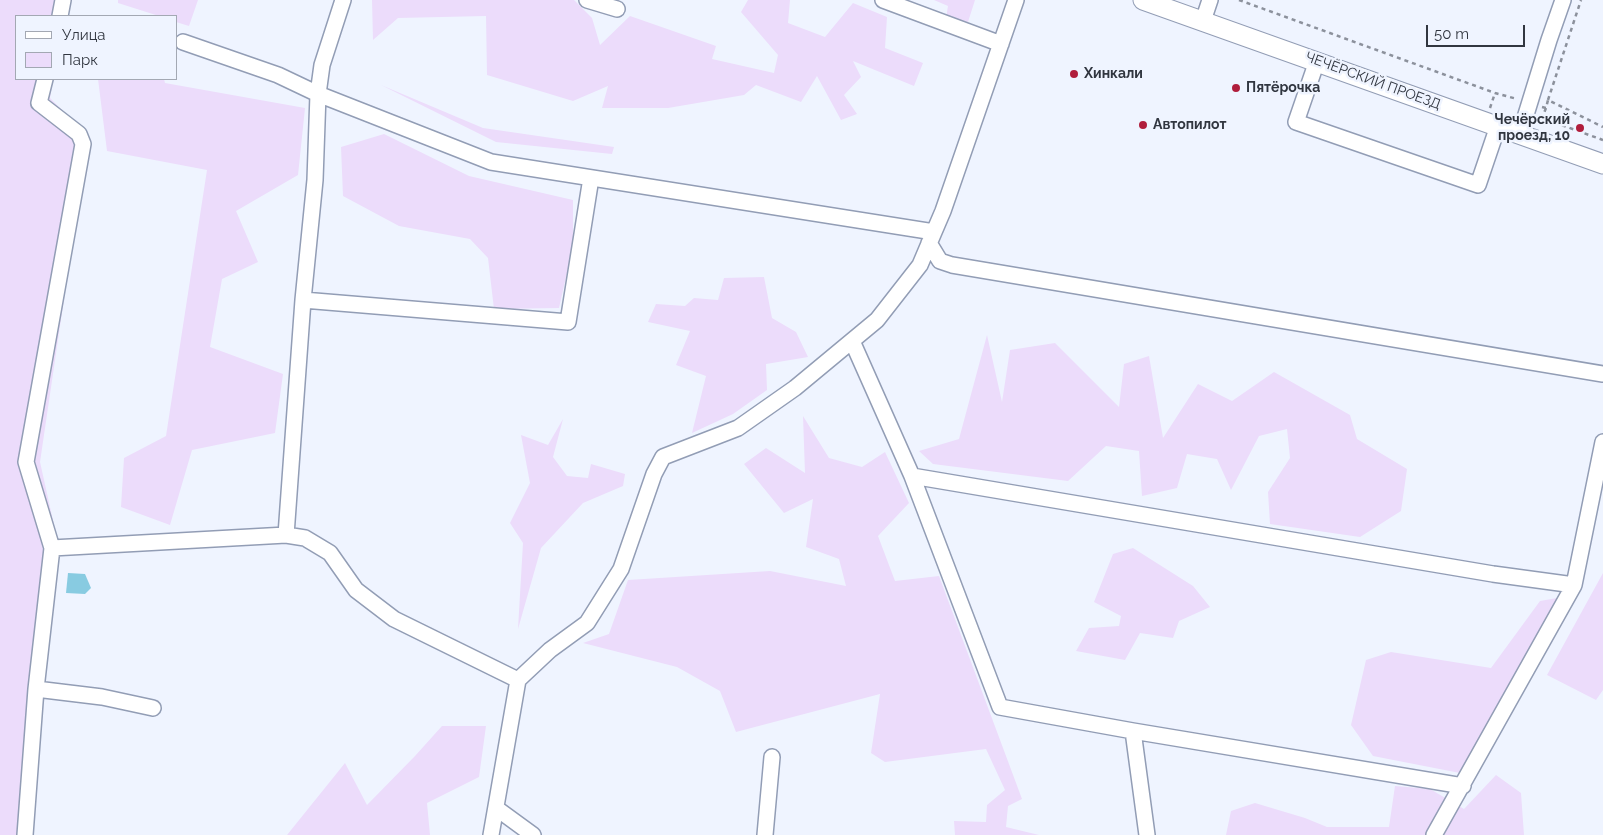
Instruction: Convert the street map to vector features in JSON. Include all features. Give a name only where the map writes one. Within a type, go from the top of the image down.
[{"type":"main road","name":"ЧЕЧЁРСКИЙ ПРОЕЗД","points":[[1142,0],[1203,20],[1603,164]]},
{"type":"street","points":[[60,15],[64,0]]},
{"type":"street","points":[[286,536],[303,300],[315,180],[318,94],[322,65],[343,0]]},
{"type":"street","points":[[587,0],[617,9]]},
{"type":"street","points":[[883,0],[1001,44]]},
{"type":"street","points":[[491,835],[518,680],[550,650],[587,623],[621,569],[654,474],[663,457],[738,428],[795,388],[877,320],[920,265],[943,211],[1016,0]]},
{"type":"street","points":[[1203,20],[1210,0]]},
{"type":"street","points":[[1520,134],[1563,0]]},
{"type":"street","points":[[183,42],[278,75],[318,94],[491,162],[931,238]]},
{"type":"street","points":[[1317,61],[1296,122],[1478,185],[1498,126]]},
{"type":"street","points":[[25,835],[36,689],[52,548],[26,462],[83,144],[79,134],[39,103],[45,80]]},
{"type":"street","points":[[303,300],[568,322],[591,178]]},
{"type":"street","points":[[931,238],[940,261],[952,265],[1603,374]]},
{"type":"street","points":[[852,341],[912,476],[1000,707],[1463,786]]},
{"type":"street","points":[[1434,835],[1574,586],[1603,442]]},
{"type":"street","points":[[912,476],[1483,573],[1574,586]]},
{"type":"street","points":[[52,548],[286,536],[305,538],[330,553],[356,590],[394,619],[518,680]]},
{"type":"street","points":[[36,689],[102,697],[154,708]]},
{"type":"street","points":[[1133,731],[1147,835]]},
{"type":"street","points":[[765,835],[772,757]]},
{"type":"street","points":[[496,808],[533,835]]},
{"type":"path","points":[[1239,0],[1486,90],[1546,108]]},
{"type":"path","points":[[1581,0],[1542,118],[1603,140]]},
{"type":"path","points":[[1548,100],[1603,127]]},
{"type":"green space","points":[[0,0],[66,0],[63,15],[15,15],[15,80],[53,80],[50,98],[88,136],[40,462],[58,543],[23,835],[0,835]]},
{"type":"green space","points":[[118,0],[198,0],[189,26],[178,23],[178,15],[156,15],[118,3]]},
{"type":"green space","points":[[372,0],[574,0],[592,18],[600,45],[630,16],[716,46],[712,59],[774,73],[778,55],[741,12],[748,0],[790,0],[788,23],[825,37],[853,3],[887,17],[885,48],[923,63],[914,86],[853,61],[861,77],[844,95],[857,114],[841,120],[817,76],[801,102],[756,85],[744,95],[668,108],[602,108],[608,86],[573,101],[487,75],[486,16],[398,18],[373,40]]},
{"type":"green space","points":[[934,0],[975,0],[968,22],[946,18],[948,6]]},
{"type":"green space","points":[[98,80],[164,80],[165,83],[305,108],[298,175],[236,211],[258,262],[222,279],[210,347],[283,374],[275,433],[192,450],[170,525],[121,507],[124,458],[166,436],[207,170],[107,151]]},
{"type":"green space","points":[[381,85],[483,128],[614,147],[612,154],[496,142]]},
{"type":"green space","points":[[384,134],[469,176],[573,200],[573,246],[559,308],[494,309],[488,258],[470,239],[399,226],[343,196],[341,147]]},
{"type":"green space","points":[[764,277],[772,318],[796,332],[808,357],[766,364],[767,390],[733,414],[692,433],[706,376],[676,365],[690,331],[648,322],[656,304],[685,306],[694,298],[718,300],[724,278]]},
{"type":"green space","points":[[987,335],[1002,402],[1010,350],[1055,343],[1119,407],[1124,364],[1149,356],[1163,438],[1198,384],[1232,401],[1274,372],[1350,415],[1357,439],[1407,469],[1401,511],[1360,537],[1270,524],[1268,492],[1290,458],[1287,429],[1259,436],[1231,490],[1217,459],[1187,454],[1177,488],[1142,496],[1139,451],[1106,446],[1068,481],[933,464],[919,451],[959,439]]},
{"type":"green space","points":[[803,416],[829,458],[862,467],[885,452],[909,503],[878,536],[895,581],[939,576],[1022,799],[1008,806],[1006,827],[1039,835],[955,835],[954,821],[986,822],[987,805],[1005,790],[986,749],[885,762],[871,753],[880,694],[736,732],[720,691],[677,667],[583,643],[609,634],[628,580],[770,571],[846,586],[839,559],[806,547],[813,499],[784,513],[744,464],[766,448],[805,473]]},
{"type":"green space","points":[[563,419],[553,457],[567,476],[588,478],[591,464],[625,474],[623,486],[583,503],[541,548],[518,629],[523,543],[510,523],[530,483],[521,435],[548,445]]},
{"type":"green space","points":[[1133,548],[1193,586],[1210,607],[1179,621],[1173,638],[1140,633],[1125,660],[1076,651],[1089,628],[1119,626],[1121,616],[1094,602],[1113,554]]},
{"type":"green space","points":[[1603,573],[1603,690],[1596,700],[1547,675]]},
{"type":"green space","points":[[1557,598],[1460,773],[1373,756],[1351,725],[1366,660],[1391,652],[1491,668],[1540,601]]},
{"type":"green space","points":[[442,726],[486,726],[479,777],[427,803],[430,835],[287,835],[345,763],[367,805]]},
{"type":"green space","points":[[1496,775],[1521,793],[1524,835],[1226,835],[1231,811],[1255,803],[1305,818],[1327,827],[1389,827],[1395,786],[1430,789],[1464,809]]},
{"type":"water","points":[[68,573],[85,574],[91,588],[85,594],[66,593]]},
{"type":"place","name":"Хинкали","points":[[1074,74]]},
{"type":"place","name":"Пятёрочка","points":[[1236,88]]},
{"type":"place","name":"Автопилот","points":[[1143,125]]},
{"type":"place","name":"Чечёрский проезд, 10","points":[[1580,128]]}]
